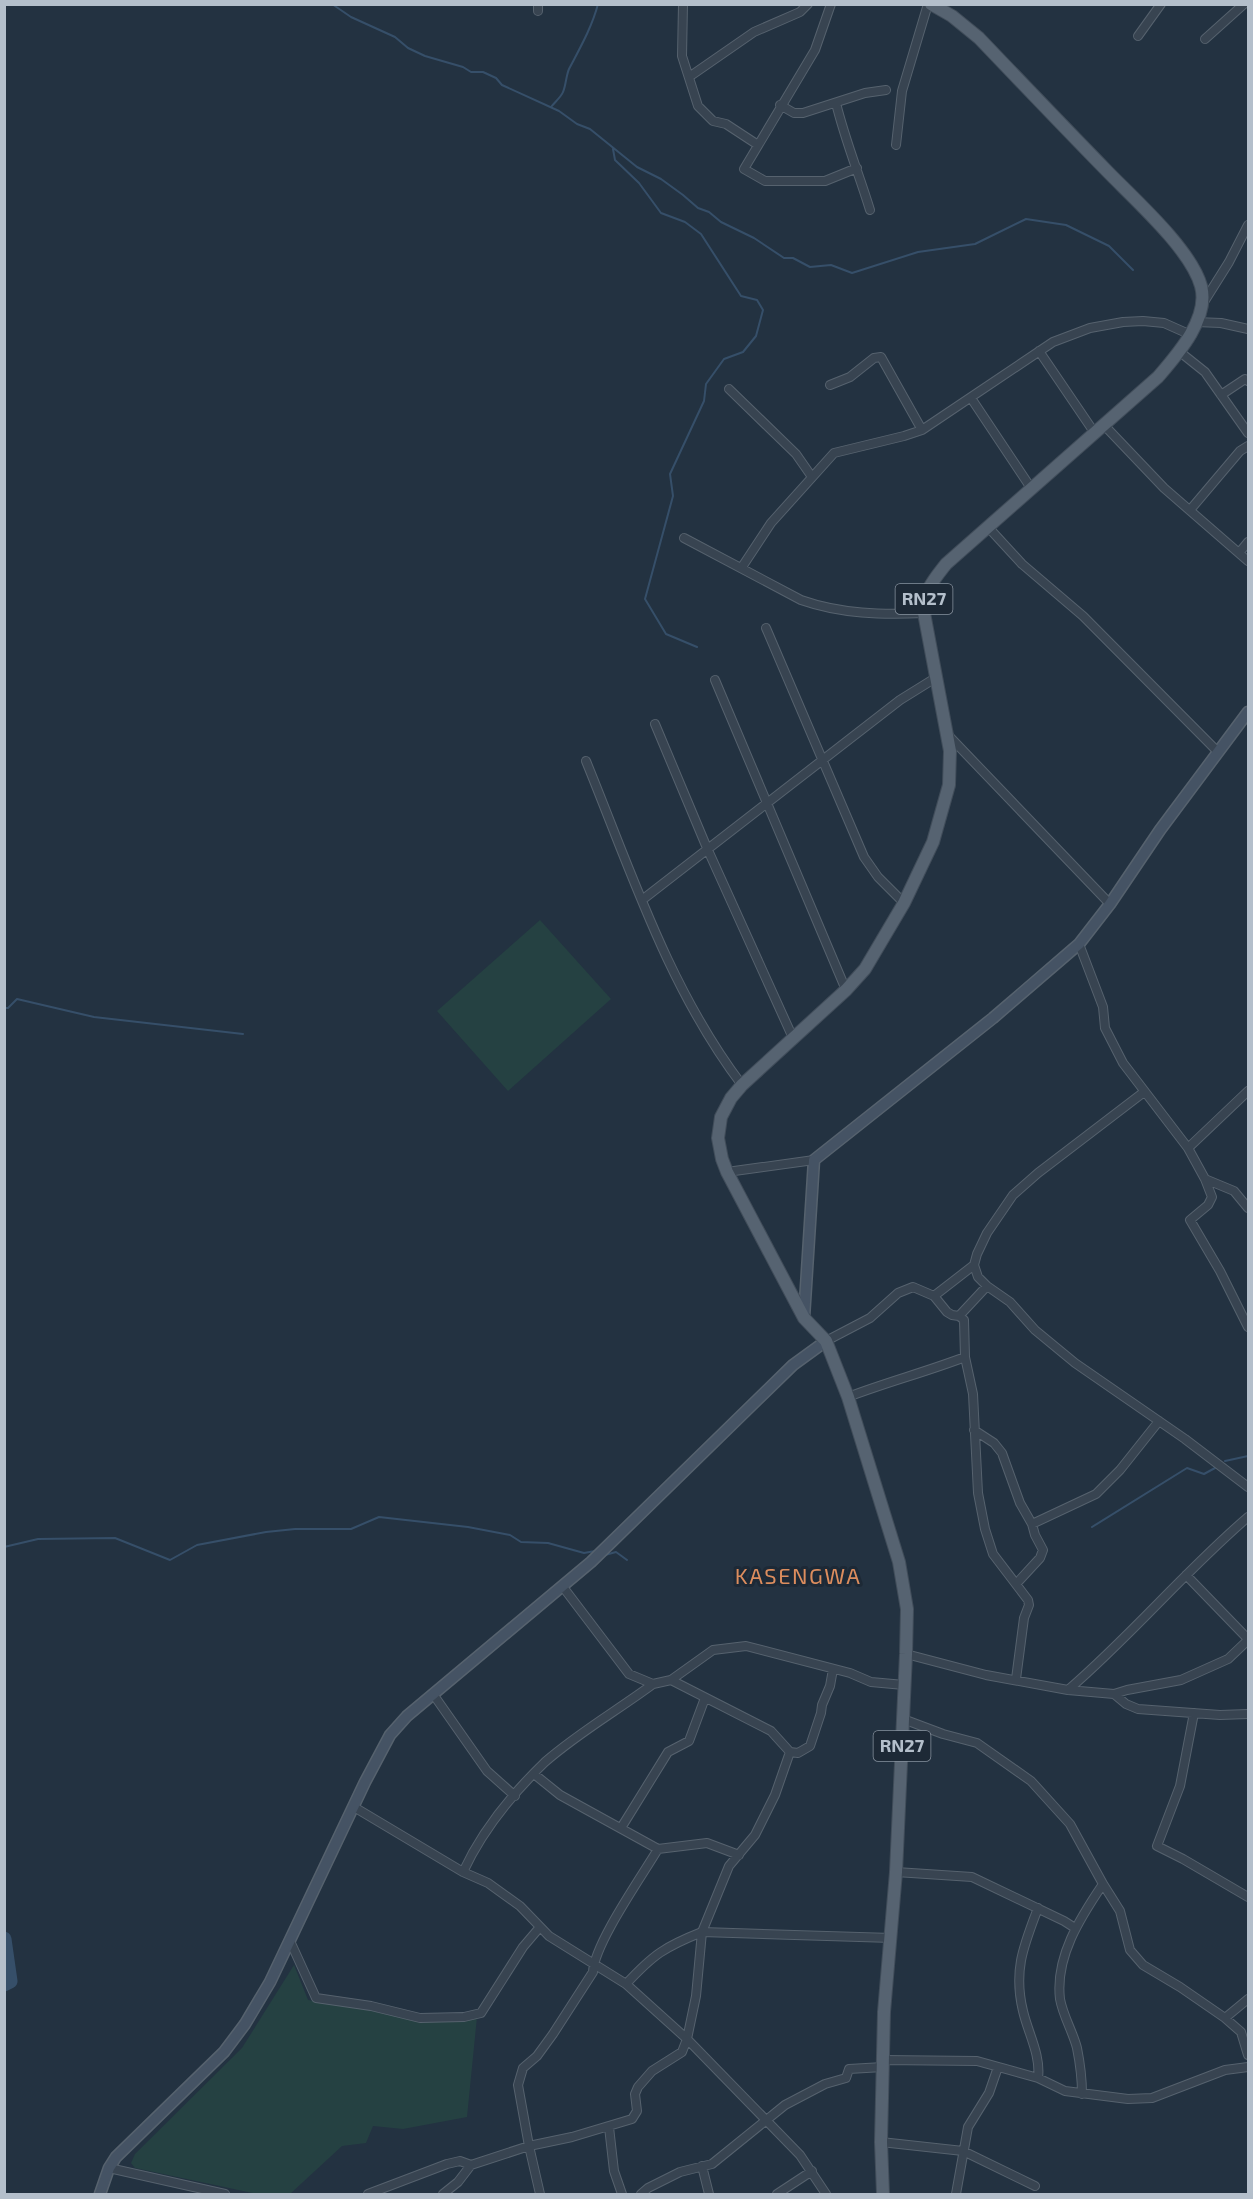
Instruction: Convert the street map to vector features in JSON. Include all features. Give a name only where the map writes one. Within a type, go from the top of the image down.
[{"type":"main road","name":"RN27","points":[[880,2194],[884,2012],[896,1872],[906,1609],[899,1562],[848,1397],[826,1341],[804,1318],[726,1172],[718,1138],[721,1117],[730,1098],[742,1085],[846,990],[865,969],[904,903],[933,842],[948,784],[950,751],[924,613],[924,596],[929,586],[946,564],[1158,377],[1180,352],[1194,329],[1202,305],[1202,286],[1198,278],[1186,256],[1162,228],[979,38],[952,16],[929,4]]},
{"type":"street","points":[[683,4],[682,56],[698,106],[712,121],[726,124],[758,146]]},
{"type":"street","points":[[689,77],[754,32],[800,12],[808,4]]},
{"type":"street","points":[[831,4],[814,50],[744,169],[765,181],[825,181],[858,168]]},
{"type":"street","points":[[896,145],[902,91],[929,4]]},
{"type":"street","points":[[1138,36],[1161,4]]},
{"type":"street","points":[[1206,39],[1244,4]]},
{"type":"street","points":[[780,105],[794,113],[802,114],[866,93],[886,90]]},
{"type":"street","points":[[836,103],[844,135],[858,168],[870,210]]},
{"type":"street","points":[[1202,305],[1224,271],[1248,225]]},
{"type":"street","points":[[742,567],[771,523],[834,453],[922,430],[1053,342],[1090,328],[1123,322],[1164,324],[1194,329],[1221,323],[1248,329]]},
{"type":"street","points":[[1039,351],[1099,428],[1248,561]]},
{"type":"street","points":[[1180,352],[1205,372],[1248,433]]},
{"type":"street","points":[[830,386],[850,377],[874,358],[881,357],[922,430]]},
{"type":"street","points":[[1221,395],[1245,379],[1248,381]]},
{"type":"street","points":[[729,389],[796,454],[812,477]]},
{"type":"street","points":[[970,398],[1031,488]]},
{"type":"street","points":[[1190,510],[1240,451],[1248,446]]},
{"type":"street","points":[[988,527],[1023,564],[1083,616],[1218,752]]},
{"type":"street","points":[[684,538],[801,600],[820,607],[877,615],[924,613]]},
{"type":"street","points":[[1239,553],[1248,542]]},
{"type":"street","points":[[766,628],[864,857],[878,877],[904,903]]},
{"type":"street","points":[[642,900],[900,700],[937,677]]},
{"type":"street","points":[[715,680],[846,990]]},
{"type":"street","points":[[726,1172],[814,1160],[993,1018],[1079,944],[1110,904],[1160,830],[1248,715]]},
{"type":"street","points":[[655,724],[707,848],[794,1038]]},
{"type":"street","points":[[948,735],[1110,904]]},
{"type":"street","points":[[586,761],[667,959],[723,1059],[742,1085]]},
{"type":"street","points":[[1079,944],[1103,1007],[1105,1028],[1123,1063],[1188,1148],[1205,1179],[1212,1197],[1209,1205],[1190,1220],[1220,1271],[1248,1327]]},
{"type":"street","points":[[1188,1148],[1248,1091]]},
{"type":"street","points":[[934,1296],[974,1265],[987,1233],[1013,1195],[1038,1173],[1144,1092]]},
{"type":"street","points":[[804,1318],[814,1160]]},
{"type":"street","points":[[1205,1179],[1234,1191],[1248,1208]]},
{"type":"street","points":[[974,1265],[978,1278],[1010,1302],[1035,1330],[1075,1364],[1185,1439],[1248,1487]]},
{"type":"street","points":[[959,1316],[987,1286]]},
{"type":"street","points":[[100,2194],[109,2168],[116,2157],[224,2052],[260,1999],[390,1735],[407,1716],[563,1587],[793,1365],[826,1341],[870,1318],[898,1293],[913,1287],[934,1296],[947,1312],[964,1320],[965,1357],[973,1394],[978,1493],[985,1529],[993,1554],[1028,1600],[1029,1605],[1024,1618],[1016,1680]]},
{"type":"street","points":[[848,1397],[881,1384],[928,1372],[965,1357]]},
{"type":"street","points":[[1032,1524],[1096,1494],[1120,1470],[1159,1421]]},
{"type":"street","points":[[974,1430],[994,1443],[1002,1453],[1020,1503],[1043,1550],[1040,1558],[1016,1584]]},
{"type":"street","points":[[1068,1690],[1106,1658],[1217,1543],[1248,1517]]},
{"type":"street","points":[[906,1654],[986,1675],[1068,1690],[1114,1695],[1127,1690],[1181,1680],[1228,1659],[1248,1640],[1186,1575]]},
{"type":"street","points":[[563,1587],[629,1674],[653,1684]]},
{"type":"street","points":[[463,1872],[474,1847],[534,1774],[574,1740],[653,1684],[671,1680],[713,1650],[746,1646],[850,1672],[871,1682],[904,1684]]},
{"type":"street","points":[[671,1680],[771,1731],[790,1752],[798,1753],[810,1746],[830,1686],[833,1669]]},
{"type":"street","points":[[433,1694],[487,1771],[515,1796]]},
{"type":"street","points":[[1114,1695],[1138,1709],[1220,1715],[1248,1714]]},
{"type":"street","points":[[621,1828],[668,1752],[689,1741],[705,1698]]},
{"type":"street","points":[[1194,1713],[1180,1786],[1157,1846],[1248,1897]]},
{"type":"street","points":[[903,1719],[943,1734],[977,1743],[1031,1781],[1070,1824],[1120,1911],[1130,1950],[1143,1965],[1180,1987],[1241,2032],[1248,2055]]},
{"type":"street","points":[[368,2194],[447,2164],[460,2162],[471,2165],[528,2146],[632,2120],[638,2111],[635,2094],[638,2087],[652,2071],[682,2052],[696,1996],[702,1932],[729,1866],[756,1835],[775,1795],[790,1752]]},
{"type":"street","points":[[534,1774],[561,1795],[658,1849],[707,1843],[739,1855]]},
{"type":"street","points":[[354,1807],[496,1889],[520,1906],[549,1936],[626,1984],[687,2039],[767,2120],[800,2155],[826,2194]]},
{"type":"street","points":[[540,2194],[528,2146],[518,2085],[523,2068],[537,2056],[593,1972],[593,1963],[601,1944],[658,1849]]},
{"type":"street","points":[[896,1872],[972,1877],[1076,1928]]},
{"type":"street","points":[[1082,2094],[1082,2075],[1076,2047],[1060,2000],[1060,1968],[1076,1928],[1103,1884]]},
{"type":"street","points":[[1038,1908],[1021,1954],[1019,1976],[1022,2009],[1040,2065],[1038,2078]]},
{"type":"street","points":[[290,1941],[316,1998],[371,2006],[420,2018],[448,2018],[481,2013],[523,1947],[540,1927]]},
{"type":"street","points":[[626,1984],[651,1957],[676,1942],[702,1932],[892,1938]]},
{"type":"street","points":[[1225,2018],[1248,1999]]},
{"type":"street","points":[[641,2194],[680,2172],[712,2164],[785,2105],[825,2084],[846,2078],[849,2069],[883,2064],[968,2060],[1038,2078],[1065,2091],[1128,2099],[1152,2098],[1225,2070],[1248,2067]]},
{"type":"street","points":[[956,2194],[968,2127],[989,2093],[999,2067]]},
{"type":"street","points":[[609,2127],[615,2171],[622,2194]]},
{"type":"street","points":[[881,2142],[963,2151],[1035,2186]]},
{"type":"street","points":[[443,2194],[458,2182],[471,2165]]},
{"type":"street","points":[[702,2166],[709,2194]]},
{"type":"street","points":[[109,2168],[181,2190],[225,2194]]},
{"type":"street","points":[[777,2194],[812,2171]]},
{"type":"green space","points":[[540,920],[611,999],[508,1091],[437,1011]]},
{"type":"green space","points":[[294,1965],[308,2000],[422,2019],[477,2017],[467,2117],[403,2129],[373,2126],[366,2143],[342,2146],[290,2194],[257,2194],[135,2168],[131,2163],[135,2154],[242,2048]]},
{"type":"waterway","points":[[332,4],[351,17],[395,37],[408,48],[425,56],[463,67],[471,72],[483,72],[496,78],[502,85],[559,111],[577,124],[590,129],[637,167],[661,179],[698,208],[754,238],[784,258],[793,258],[810,267],[831,265],[852,273],[918,252],[975,244],[1026,219],[1066,225],[1109,246],[1133,270]]},
{"type":"waterway","points":[[551,107],[563,92],[569,69],[589,29],[598,4]]},
{"type":"waterway","points":[[613,149],[615,160],[639,183],[661,213],[685,222],[701,234],[741,296],[757,300],[763,310],[756,336],[743,352],[724,359],[706,384],[704,401],[670,474],[673,496],[645,599],[666,634],[697,647]]},
{"type":"waterway","points":[[4,1008],[8,1008],[17,999],[94,1017],[243,1034]]},
{"type":"waterway","points":[[1225,1461],[1248,1456]]},
{"type":"waterway","points":[[1092,1527],[1187,1468],[1204,1474],[1215,1468]]},
{"type":"waterway","points":[[4,1547],[38,1539],[115,1538],[170,1560],[197,1545],[266,1532],[295,1529],[351,1529],[379,1517],[468,1527],[510,1535],[521,1542],[548,1543],[584,1553],[595,1551]]},
{"type":"waterway","points":[[605,1555],[616,1552],[627,1560]]},
{"type":"waterway","points":[[4,1939],[10,1981],[4,1984]]},
{"type":"district","name":"KASENGWA","points":[[798,1576]]}]
